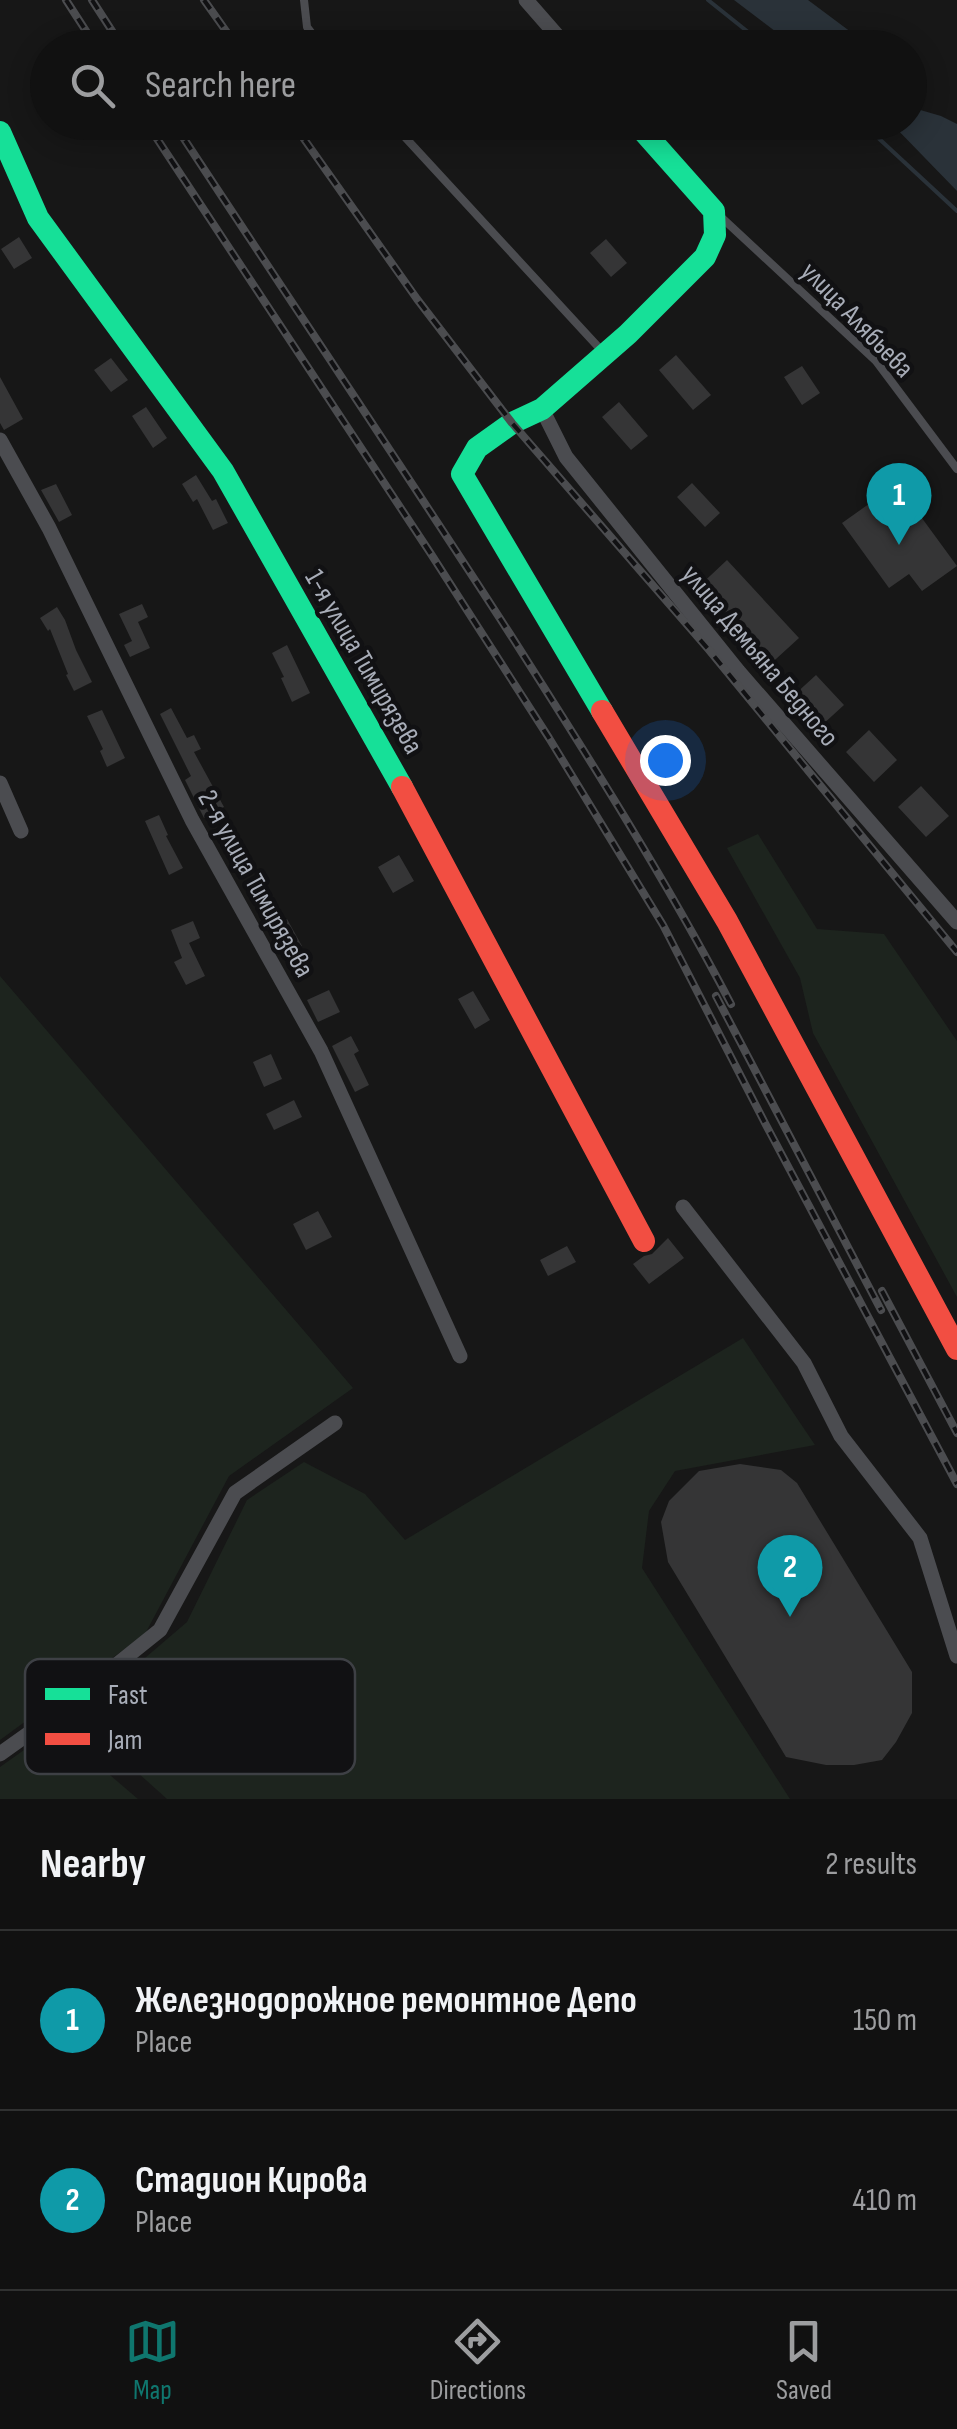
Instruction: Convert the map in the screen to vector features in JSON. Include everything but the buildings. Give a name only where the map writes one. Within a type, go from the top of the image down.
[{"type":"street","points":[[526,0],[552,30]]},
{"type":"street","name":"1-я улица Тимирязева","points":[[0,132],[38,218],[223,471],[432,840],[644,1241]]},
{"type":"street","points":[[651,140],[714,211],[715,235],[704,258],[628,334],[542,409],[512,423],[477,448],[462,474],[728,921],[957,1349]]},
{"type":"street","name":"улица Демьяна Бедного","points":[[542,409],[566,457],[738,672],[957,922]]},
{"type":"street","name":"2-я улица Тимирязева","points":[[0,440],[49,528],[192,820],[320,1051],[460,1356]]},
{"type":"street","points":[[0,784],[21,832]]},
{"type":"street","points":[[683,1208],[804,1362],[841,1436],[920,1538],[957,1656]]},
{"type":"street","points":[[124,1659],[160,1630],[235,1492],[335,1424]]},
{"type":"street","points":[[0,1754],[25,1736]]},
{"type":"lane","points":[[304,0],[309,30]]},
{"type":"lane","points":[[408,140],[605,354]]},
{"type":"lane","name":"улица Алябьева","points":[[714,211],[876,361],[957,468]]},
{"type":"shaded area","points":[[734,0],[808,0],[848,30],[774,30]]},
{"type":"shaded area","points":[[927,112],[957,124],[957,191],[908,140],[927,140]]},
{"type":"shaded area","points":[[758,834],[817,929],[884,934],[957,1041],[957,1297],[813,1033],[800,978],[727,848]]},
{"type":"shaded area","points":[[0,976],[353,1388],[229,1476],[145,1634],[111,1659],[25,1659],[25,1722],[0,1740]]},
{"type":"shaded area","points":[[743,1338],[815,1445],[675,1471],[649,1511],[642,1568],[790,1799],[167,1799],[139,1774],[355,1774],[355,1659],[144,1659],[187,1622],[247,1500],[304,1462],[365,1494],[405,1540]]},
{"type":"shaded area","points":[[25,1749],[25,1774],[109,1774],[138,1799],[0,1799],[0,1767]]},
{"type":"waterway","points":[[708,0],[746,30]]},
{"type":"waterway","points":[[880,140],[957,211]]},
{"type":"railway","points":[[66,0],[85,30]]},
{"type":"railway","points":[[92,0],[111,30]]},
{"type":"railway","points":[[204,0],[225,30]]},
{"type":"railway","points":[[158,140],[431,554],[663,925],[957,1484]]},
{"type":"railway","points":[[185,140],[539,679],[652,863],[731,1004]]},
{"type":"railway","points":[[305,140],[417,299],[512,423],[709,650],[957,952]]},
{"type":"railway","points":[[716,996],[881,1310]]},
{"type":"railway","points":[[882,1291],[957,1433]]},
{"type":"traffic: fast","points":[[0,132],[38,218],[223,471],[402,787]]},
{"type":"traffic: fast","points":[[602,711],[462,474],[477,448],[512,423],[542,409],[628,334],[705,257],[715,235],[714,211],[651,140]]},
{"type":"traffic: jam","points":[[602,711],[727,921],[957,1349]]},
{"type":"traffic: jam","points":[[402,787],[644,1241]]},
{"type":"place","name":"Железнодорожное ремонтное Депо","points":[[899,545]]},
{"type":"place","name":"Стадион Кирова","points":[[790,1617]]}]
